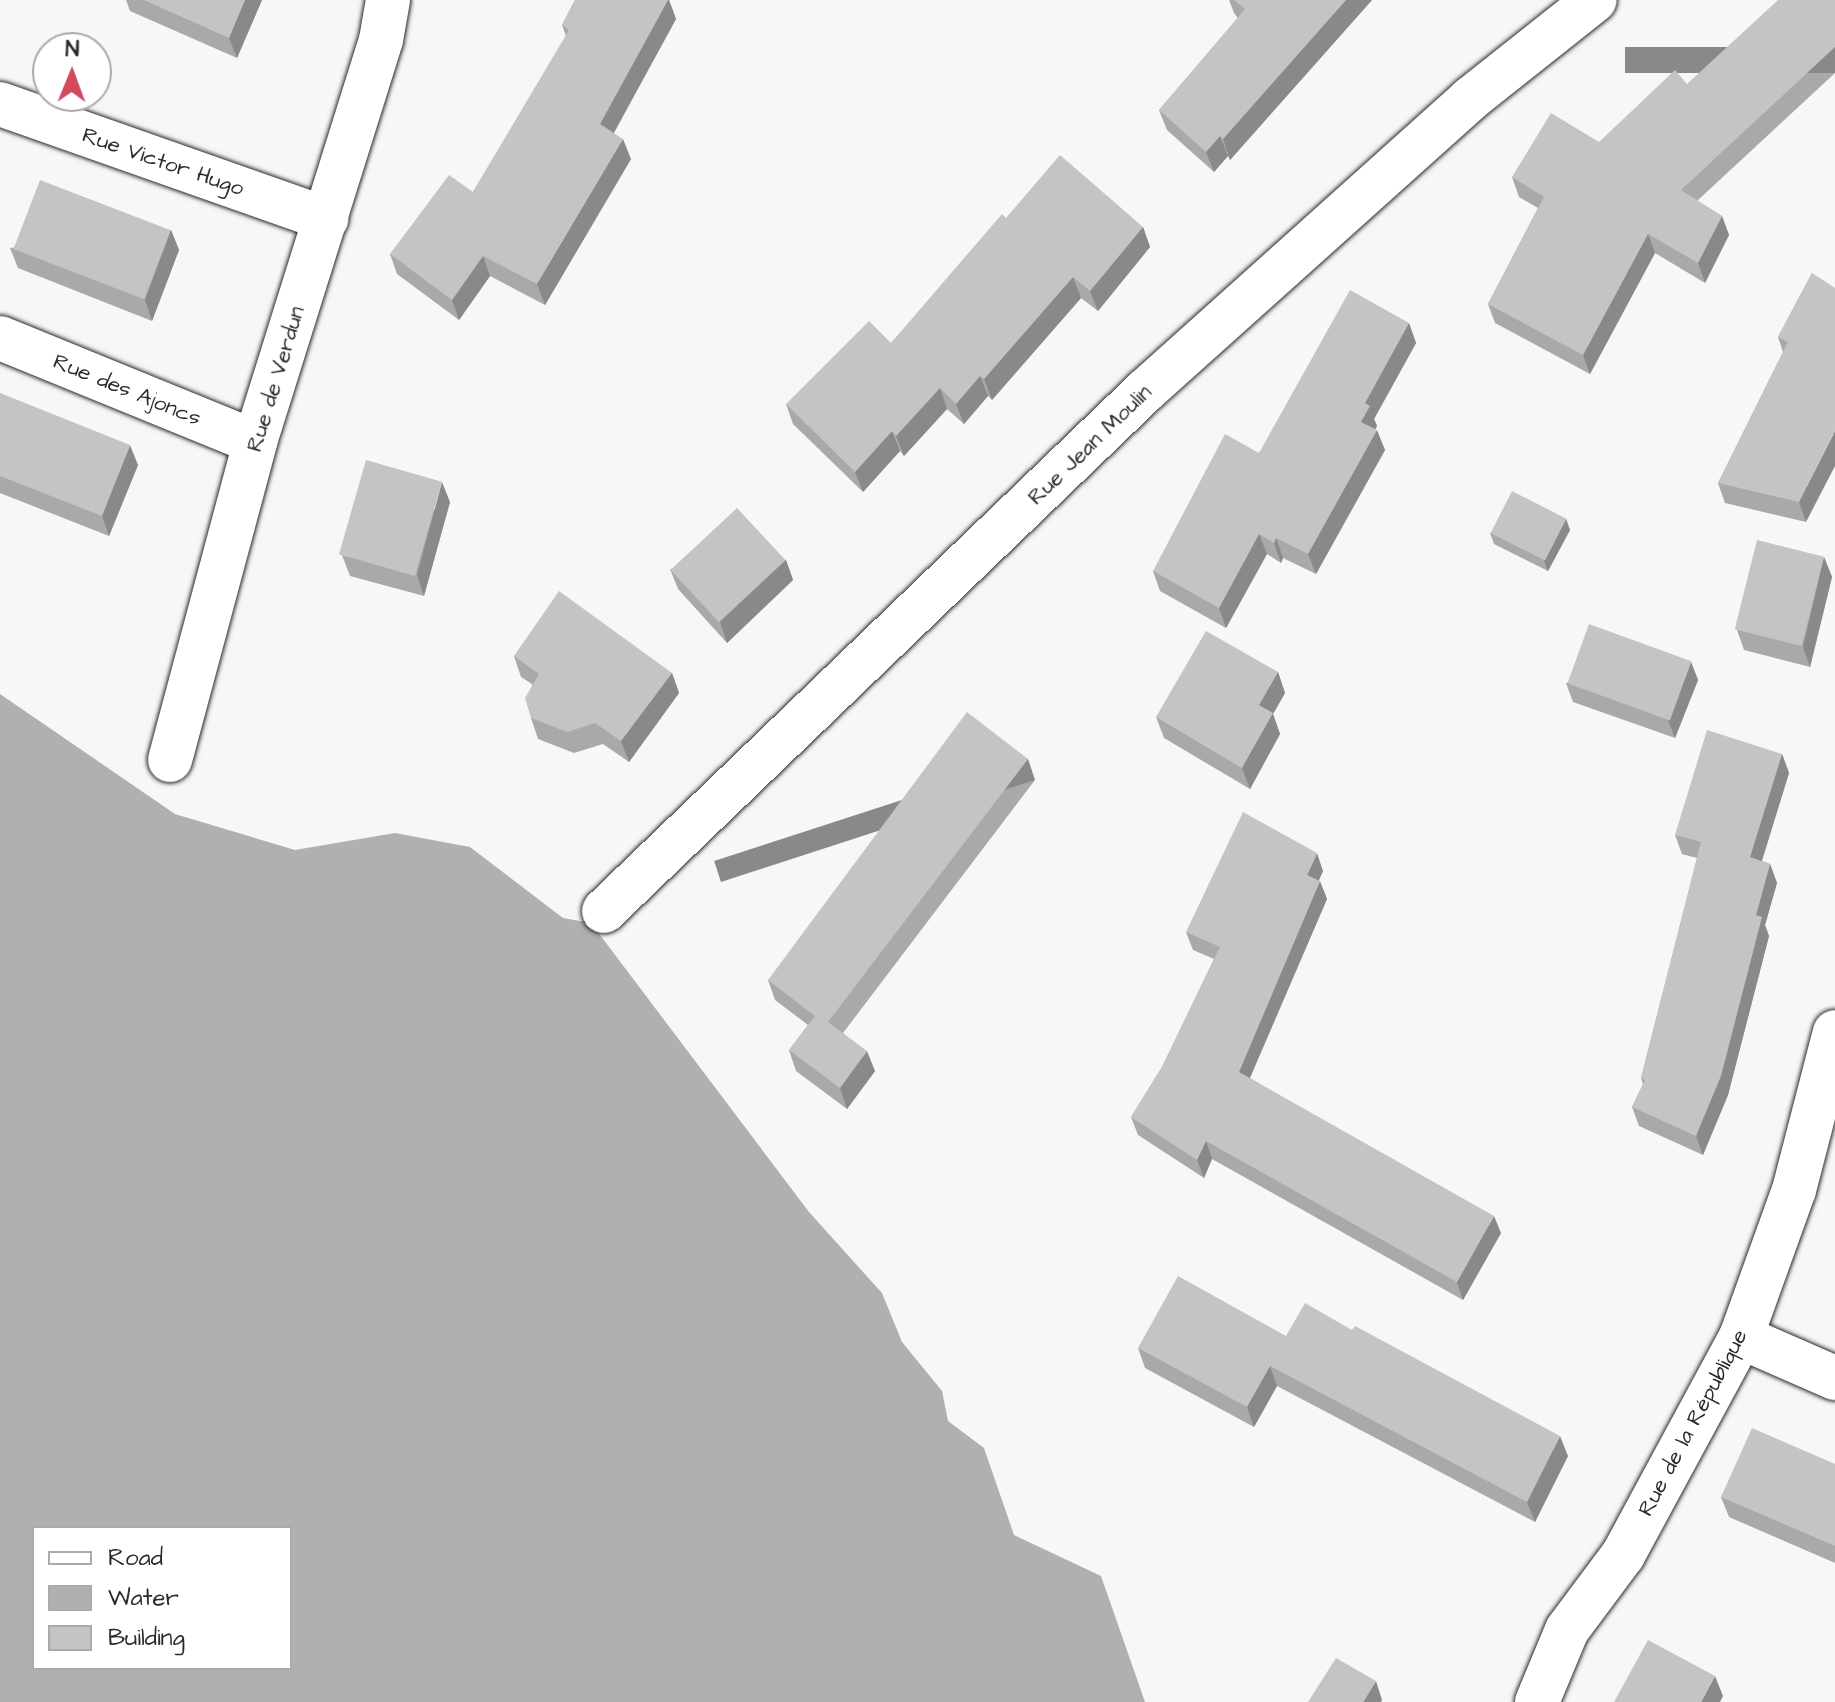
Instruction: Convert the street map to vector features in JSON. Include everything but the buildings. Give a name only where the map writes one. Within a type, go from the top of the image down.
[{"type":"street","name":"Rue de Verdun","points":[[170,760],[255,442],[381,40],[388,0]]},
{"type":"street","name":"Rue Jean Moulin","points":[[604,911],[1145,391],[1470,99],[1595,0]]},
{"type":"street","name":"Rue Victor Hugo","points":[[0,104],[326,219]]},
{"type":"street","name":"Rue des Ajoncs","points":[[0,338],[255,442]]},
{"type":"street","name":"Rue de la République","points":[[1537,1702],[1567,1630],[1623,1555],[1741,1337],[1794,1190],[1835,1032]]},
{"type":"street","points":[[1741,1337],[1835,1378]]},
{"type":"water","points":[[0,694],[175,814],[295,850],[395,833],[470,847],[563,918],[591,923],[809,1212],[882,1293],[902,1342],[942,1391],[948,1421],[984,1448],[1014,1535],[1101,1576],[1145,1702],[0,1702]]}]
